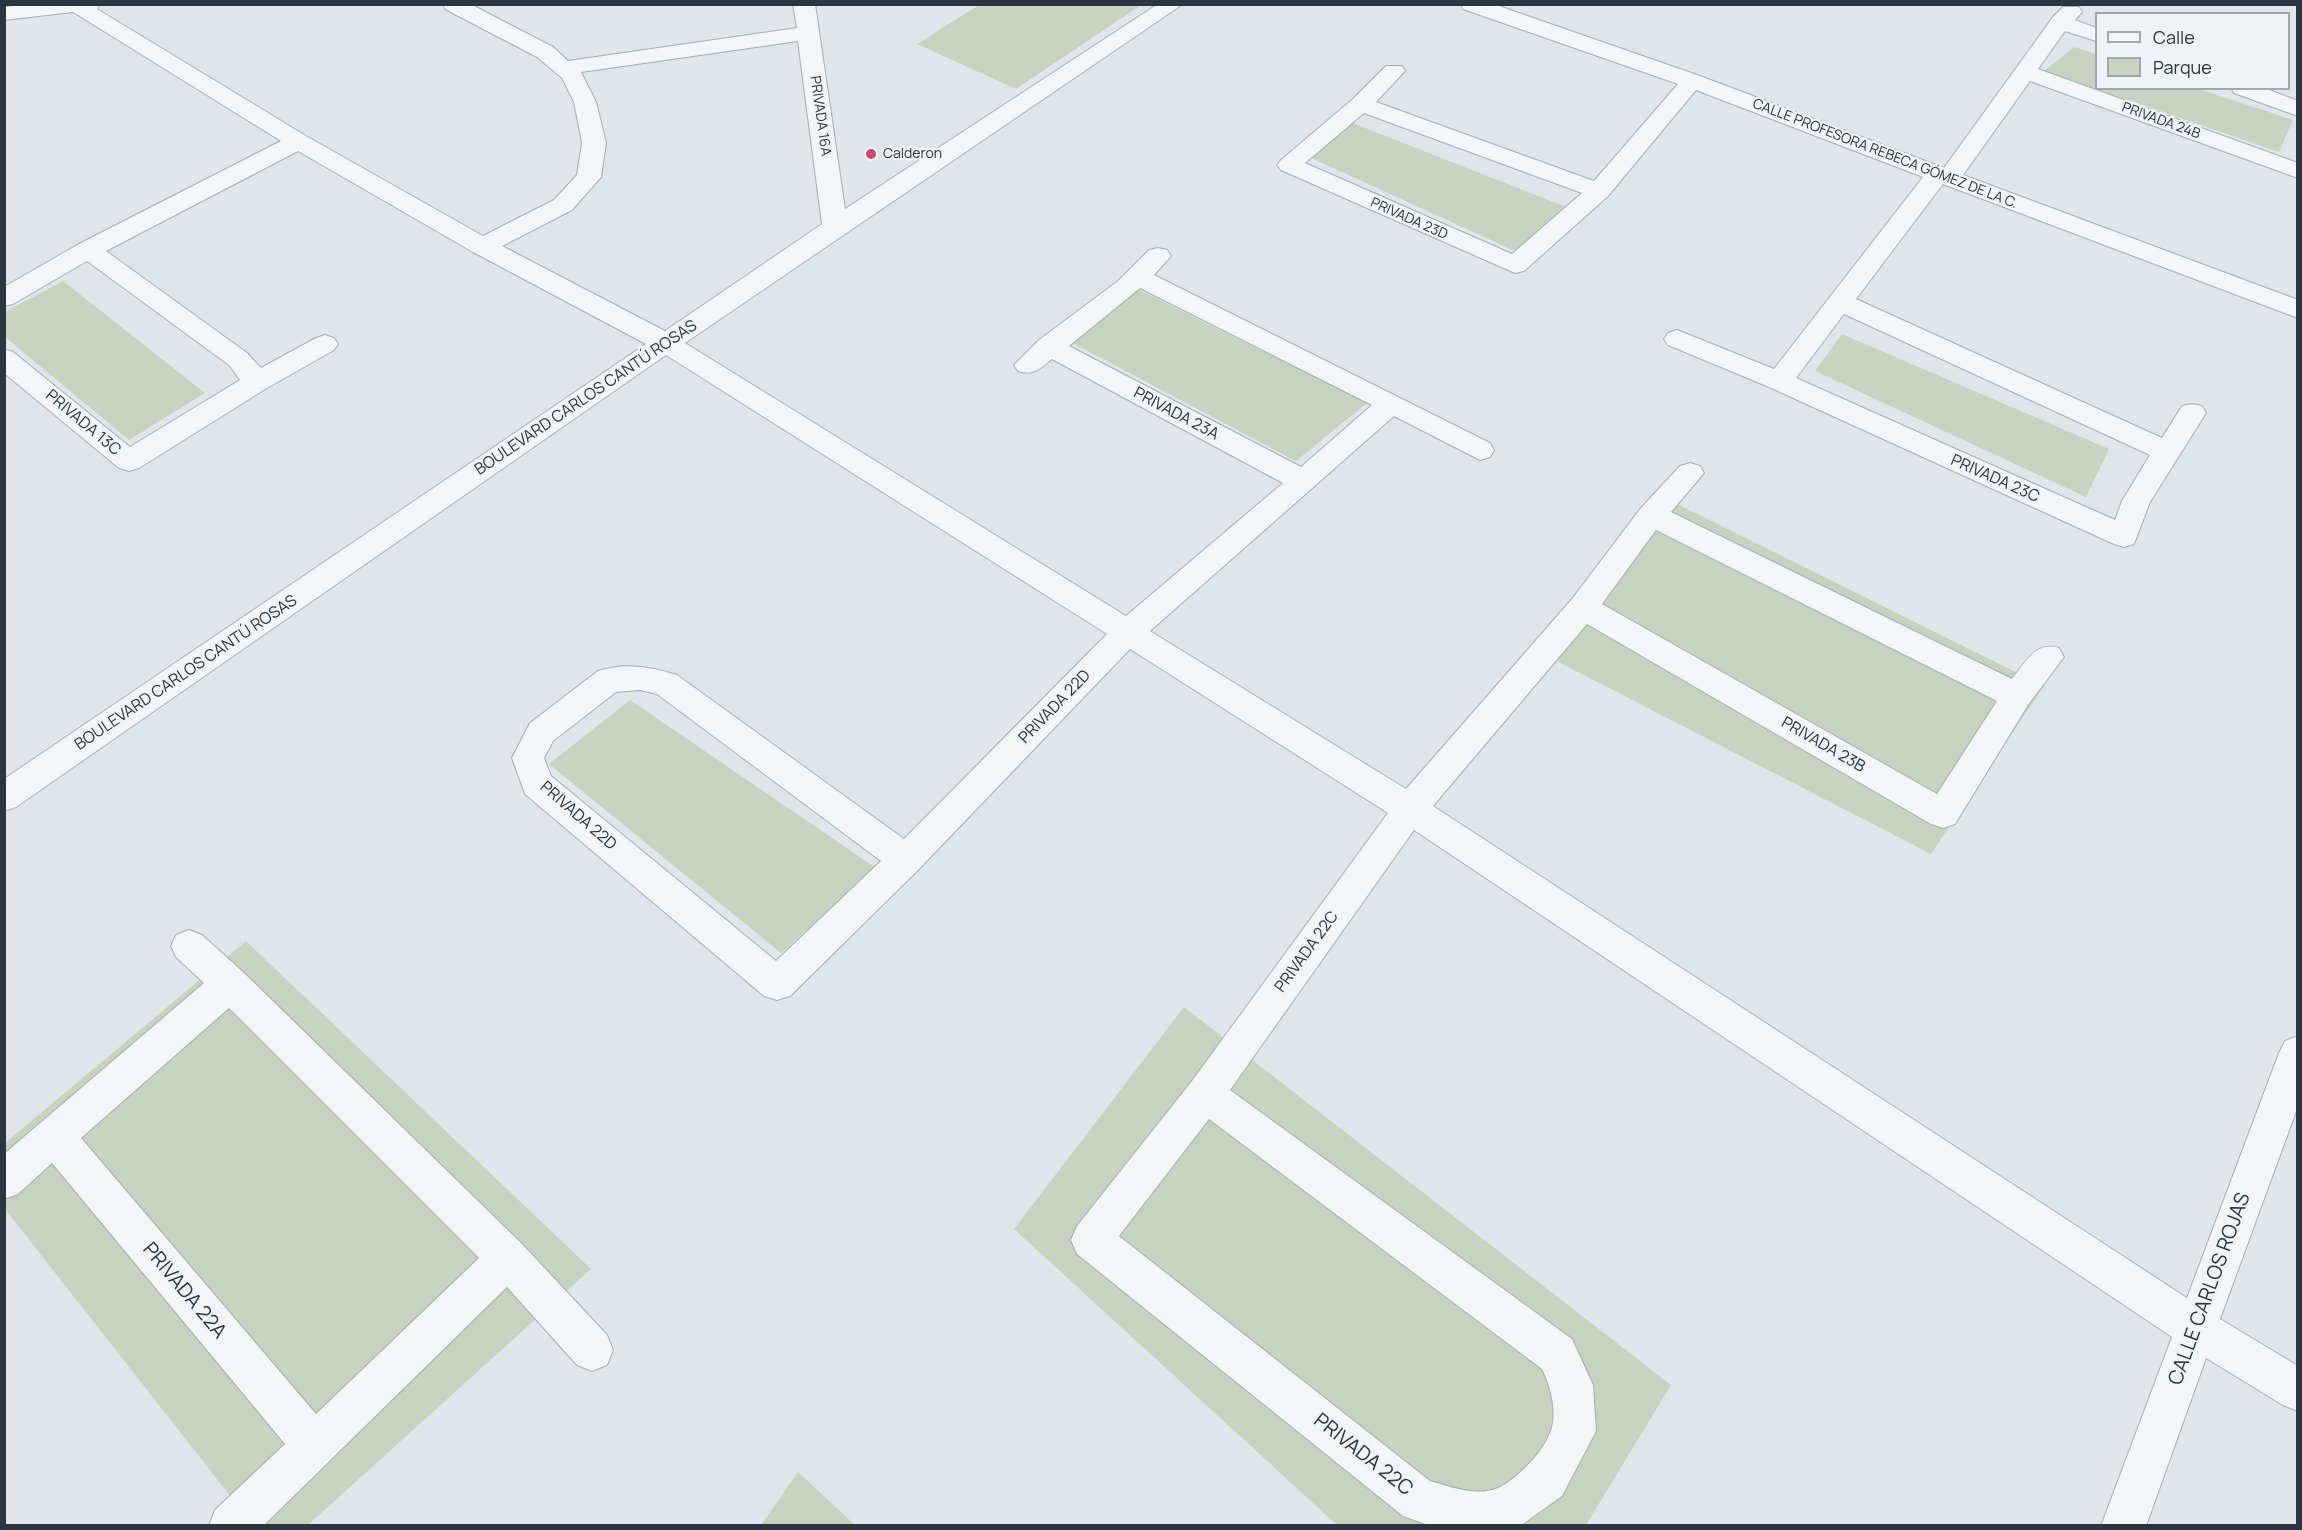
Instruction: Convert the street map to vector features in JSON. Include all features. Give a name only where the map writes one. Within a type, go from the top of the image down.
[{"type":"street","points":[[453,4],[545,52],[572,75],[585,102],[594,143],[589,177],[563,205],[482,246]]},
{"type":"street","name":"PRIVADA 16A","points":[[804,4],[835,227]]},
{"type":"street","name":"BOULEVARD CARLOS CANTÚ ROSAS","points":[[4,797],[835,227],[1173,4]]},
{"type":"street","name":"CALLE PROFESORA REBECA GÓMEZ DE LA C.","points":[[1471,4],[1692,81],[2298,310]]},
{"type":"street","points":[[4,14],[83,5],[297,141],[482,246],[666,343],[1410,809],[2196,1328],[2298,1390]]},
{"type":"street","points":[[1779,381],[2025,72],[2066,17],[2095,34]]},
{"type":"street","points":[[563,68],[808,33]]},
{"type":"street","name":"PRIVADA 23D","points":[[1394,71],[1361,104],[1288,165],[1515,265],[1599,191],[1692,81]]},
{"type":"street","name":"PRIVADA 24B","points":[[2025,72],[2298,171]]},
{"type":"street","points":[[2247,90],[2298,109]]},
{"type":"street","points":[[1361,104],[1599,191]]},
{"type":"street","points":[[4,298],[88,250],[297,141]]},
{"type":"street","points":[[88,250],[238,359],[257,381]]},
{"type":"street","points":[[1027,365],[1048,346],[1138,277],[1158,256]]},
{"type":"street","points":[[1138,277],[1480,450]]},
{"type":"street","points":[[1840,302],[2166,451]]},
{"type":"street","name":"PRIVADA 23C","points":[[1677,339],[1779,381],[2124,537],[2136,501],[2192,413]]},
{"type":"street","name":"PRIVADA 13C","points":[[4,358],[129,461],[257,381],[325,344]]},
{"type":"street","name":"PRIVADA 23A","points":[[1048,346],[1304,481]]},
{"type":"street","points":[[1128,632],[1391,403]]},
{"type":"street","points":[[1410,809],[1582,607],[1651,515],[1690,473]]},
{"type":"street","points":[[1651,515],[2017,696]]},
{"type":"street","name":"PRIVADA 23B","points":[[1582,607],[1943,814],[2017,696],[2048,657]]},
{"type":"street","name":"PRIVADA 22D","points":[[906,860],[666,684],[640,678],[609,680],[541,732],[528,758],[537,784],[777,984],[906,860],[1128,632]]},
{"type":"street","name":"PRIVADA 22C","points":[[1205,1094],[1557,1354],[1572,1385],[1574,1431],[1546,1480],[1506,1509],[1470,1514],[1419,1500],[1091,1240],[1205,1094],[1410,809]]},
{"type":"street","points":[[189,946],[508,1258],[592,1350]]},
{"type":"street","points":[[4,1180],[230,984]]},
{"type":"street","name":"CALLE CARLOS ROJAS","points":[[2123,1526],[2298,1053]]},
{"type":"street","name":"PRIVADA 22A","points":[[54,1136],[314,1445]]},
{"type":"street","points":[[231,1526],[508,1258]]},
{"type":"green space","points":[[979,5],[1141,5],[1016,89],[917,44]]},
{"type":"green space","points":[[2074,47],[2095,54],[2095,89],[2044,71]]},
{"type":"green space","points":[[2099,90],[2202,90],[2293,120],[2279,152]]},
{"type":"green space","points":[[1340,118],[1566,207],[1517,252],[1294,150]]},
{"type":"green space","points":[[63,281],[205,393],[129,440],[5,337],[5,312]]},
{"type":"green space","points":[[1129,285],[1367,403],[1296,461],[1065,339]]},
{"type":"green space","points":[[1842,334],[2109,449],[2086,497],[1815,371]]},
{"type":"green space","points":[[1669,500],[2044,686],[1931,854],[1543,654]]},
{"type":"green space","points":[[630,700],[876,868],[781,953],[549,764]]},
{"type":"green space","points":[[246,941],[591,1269],[308,1525],[253,1525],[5,1209],[5,1143]]},
{"type":"green space","points":[[1184,1007],[1671,1385],[1586,1525],[1337,1525],[1014,1229]]},
{"type":"green space","points":[[798,1472],[855,1525],[761,1525]]},
{"type":"place","name":"Calderon","points":[[871,154]]}]
